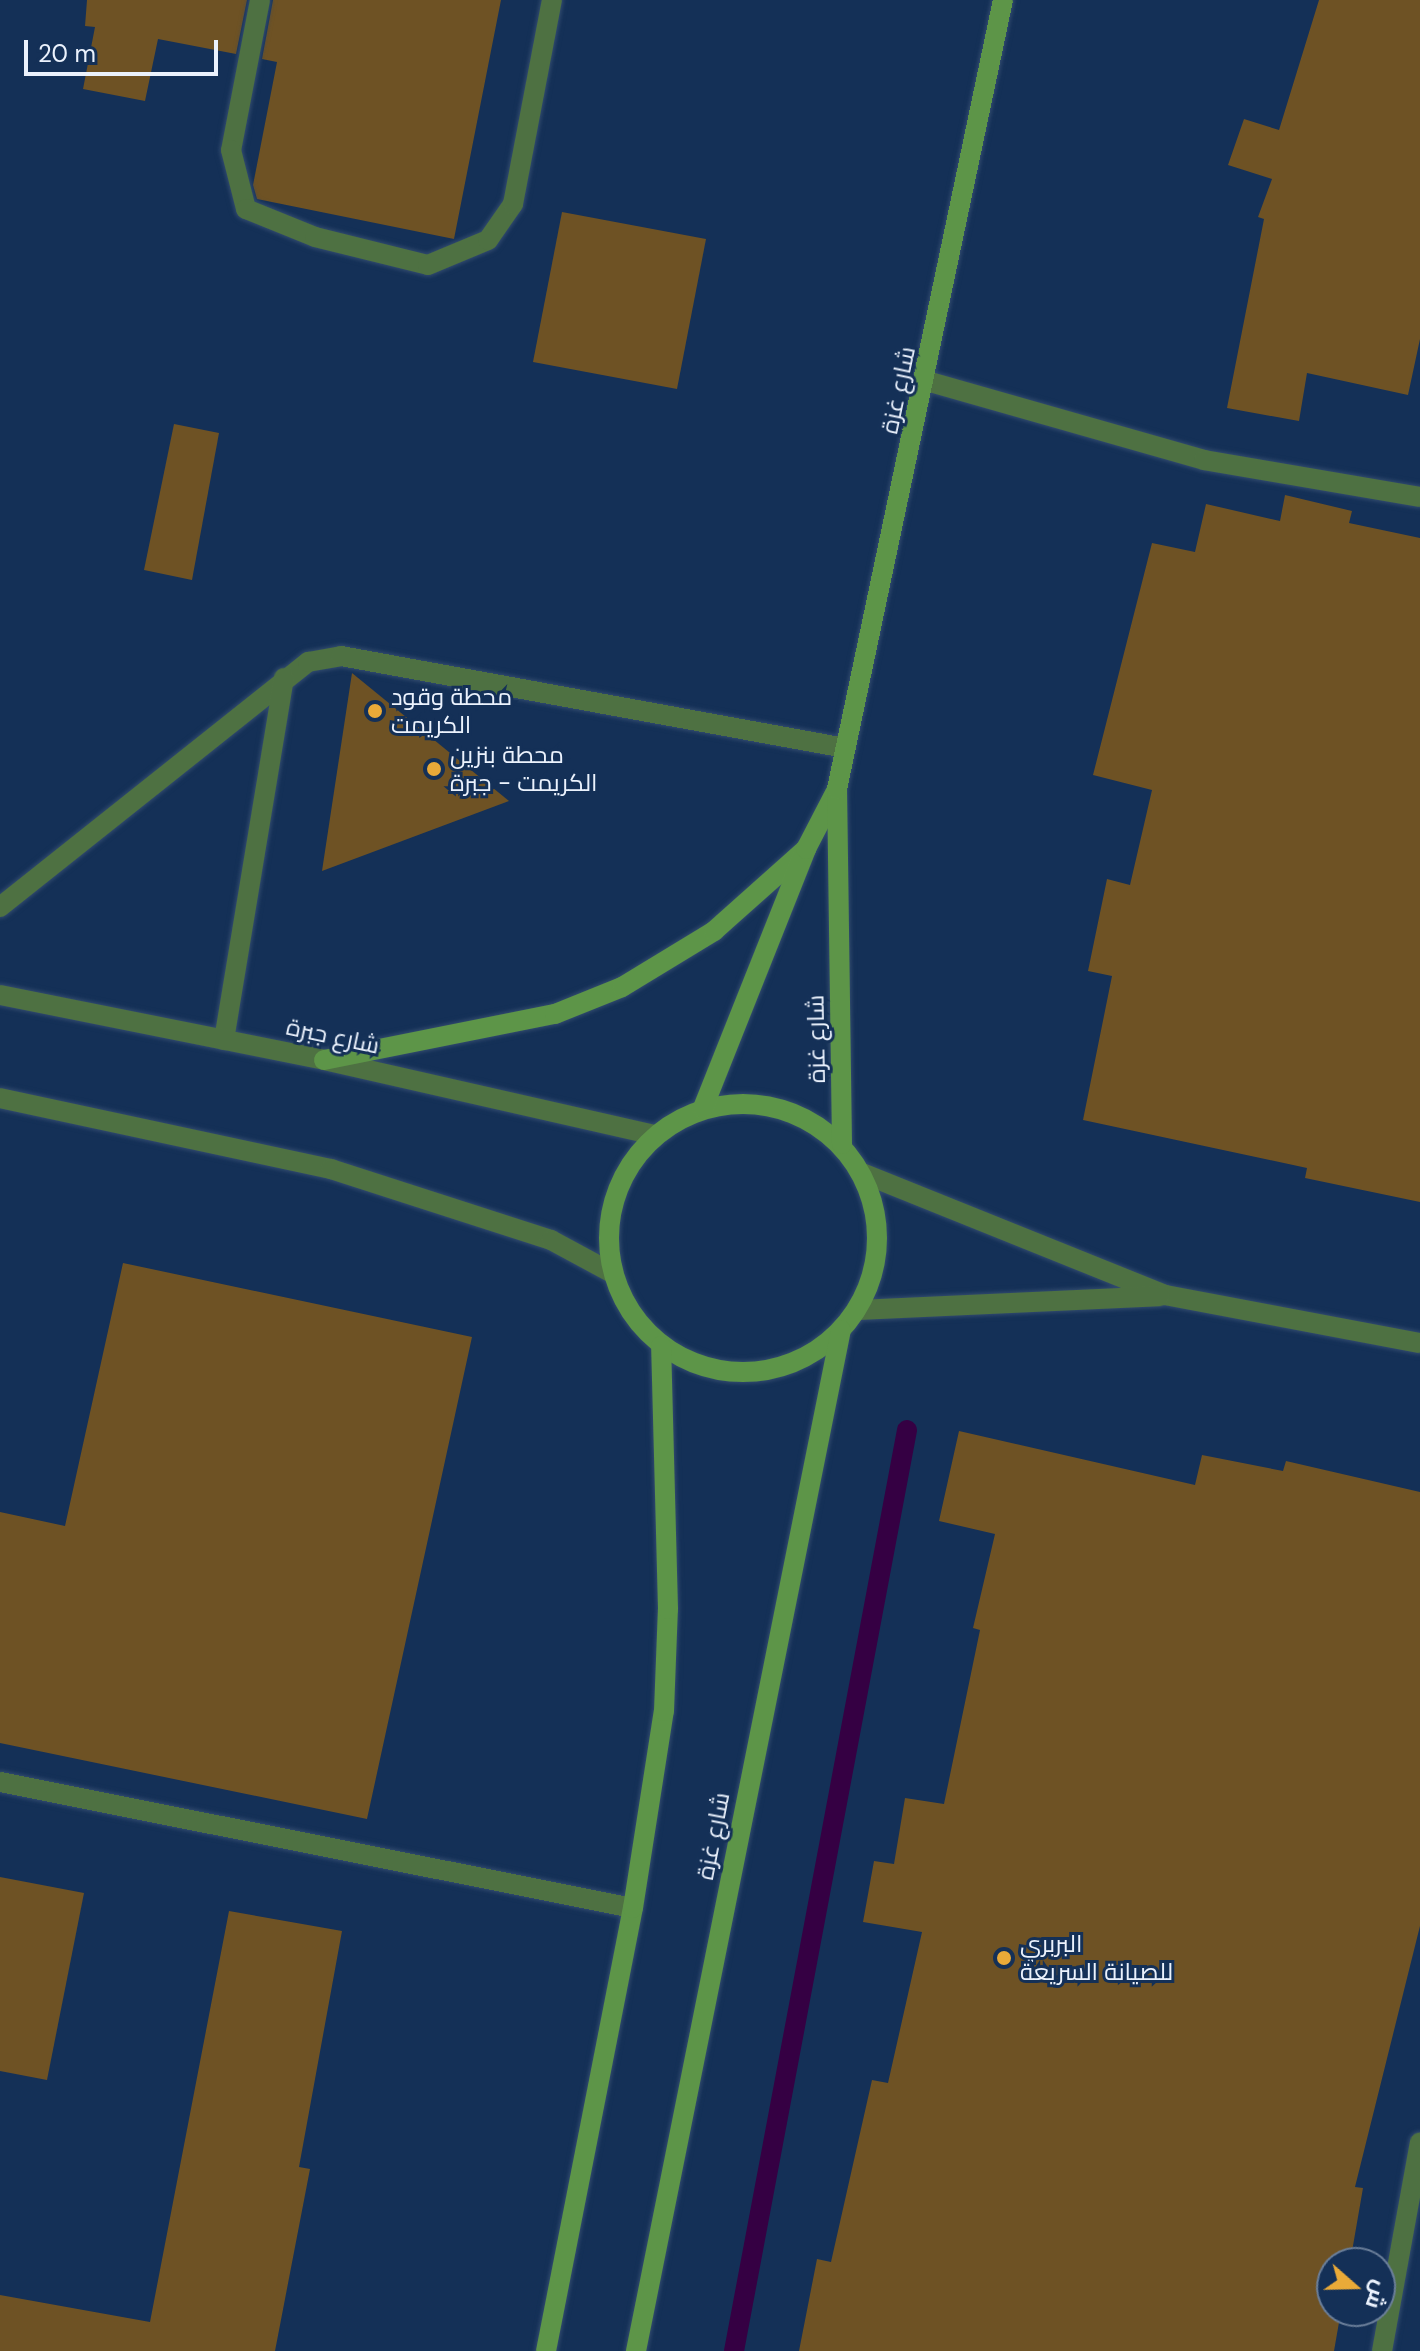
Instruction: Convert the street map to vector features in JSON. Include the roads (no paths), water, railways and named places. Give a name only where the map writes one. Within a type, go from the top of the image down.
[{"type":"main road","name":"شارع غزة","points":[[842,1144],[837,789],[927,381],[1003,0]]},
{"type":"main road","name":"شارع غزة","points":[[703,1108],[806,849],[837,789]]},
{"type":"main road","points":[[324,1060],[555,1014],[622,987],[714,931],[806,849]]},
{"type":"main road","points":[[753,1102],[801,1115],[842,1144],[862,1173],[874,1206],[878,1241],[872,1277],[857,1310],[841,1330],[801,1360],[754,1374],[705,1369],[661,1346],[630,1314],[612,1273],[609,1223],[623,1175],[655,1135],[703,1108],[753,1102]]},
{"type":"main road","name":"شارع غزة","points":[[636,2351],[841,1330]]},
{"type":"main road","points":[[546,2351],[633,1908],[664,1711],[668,1609],[661,1346]]},
{"type":"street","points":[[260,0],[231,150],[246,209],[315,237],[428,265],[488,240],[513,204],[552,0]]},
{"type":"street","points":[[927,381],[1204,460],[1420,497]]},
{"type":"street","points":[[0,907],[284,678],[308,662],[341,656],[845,748]]},
{"type":"street","points":[[224,1040],[284,678]]},
{"type":"street","name":"شارع جبرة","points":[[0,995],[324,1060],[655,1135]]},
{"type":"street","points":[[0,1098],[331,1169],[551,1240],[612,1273]]},
{"type":"street","points":[[862,1173],[1165,1295],[1420,1343]]},
{"type":"street","points":[[857,1310],[1165,1295]]},
{"type":"street","points":[[0,1782],[633,1908]]},
{"type":"street","points":[[1382,2351],[1420,2142]]},
{"type":"waterway","points":[[734,2351],[907,1430]]},
{"type":"place","name":"محطة وقود الكريمت","points":[[375,711]]},
{"type":"place","name":"محطة بنزين الكريمت - جبرة","points":[[434,769]]},
{"type":"place","name":"البربري للصيانة السريعة","points":[[1004,1958]]}]
